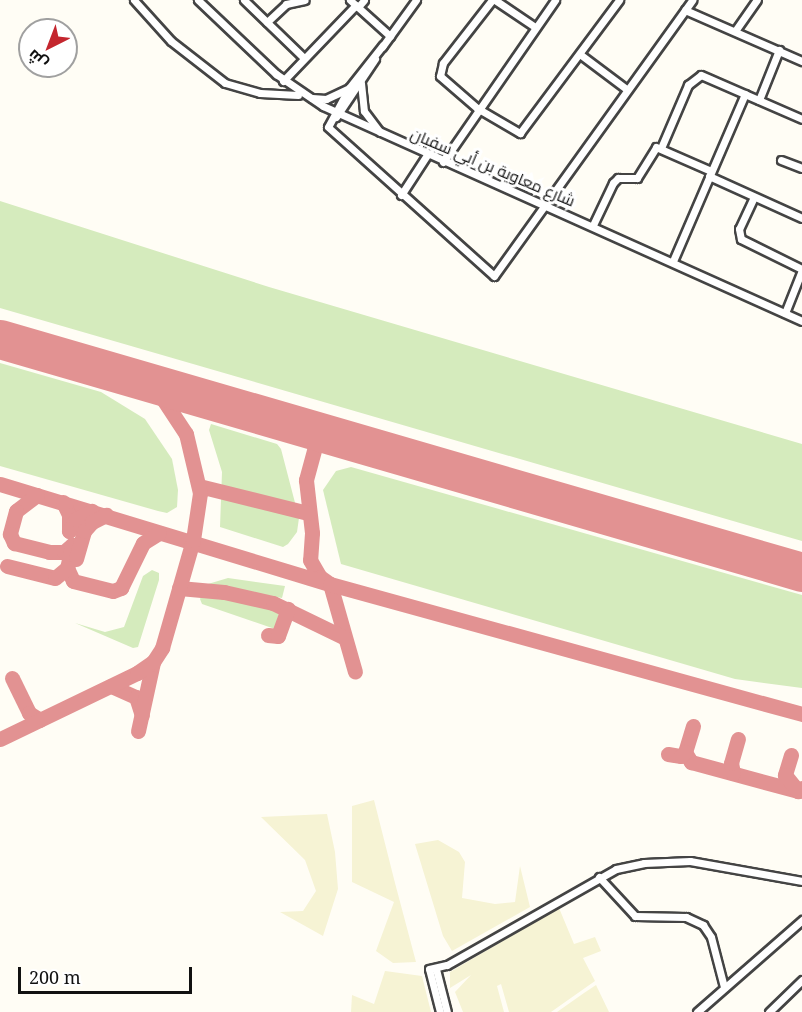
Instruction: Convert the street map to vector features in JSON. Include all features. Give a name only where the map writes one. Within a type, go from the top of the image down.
[{"type":"street","points":[[134,0],[171,41],[225,83],[260,93],[293,93],[308,98],[326,99],[349,88]]},
{"type":"street","name":"شارع معاوية بن أبي سفيان","points":[[198,0],[283,81],[308,98],[442,162],[593,225],[802,321]]},
{"type":"street","points":[[267,22],[286,4],[305,0]]},
{"type":"street","points":[[283,81],[354,4],[364,0]]},
{"type":"street","points":[[337,113],[361,83],[384,45],[416,0]]},
{"type":"street","points":[[535,27],[493,0],[439,70],[441,80],[477,108],[520,133],[581,55],[619,0]]},
{"type":"street","points":[[442,162],[477,108],[555,0]]},
{"type":"street","points":[[384,45],[349,88],[328,127],[400,195],[494,276],[547,205],[625,88],[692,0]]},
{"type":"street","points":[[735,32],[757,0]]},
{"type":"street","points":[[247,1],[304,58]]},
{"type":"street","points":[[354,4],[390,36]]},
{"type":"street","points":[[685,10],[802,61]]},
{"type":"street","points":[[759,100],[779,50]]},
{"type":"street","points":[[581,55],[625,88]]},
{"type":"street","points":[[661,148],[688,85],[696,78],[706,76],[802,119]]},
{"type":"street","points":[[361,83],[364,111],[382,134]]},
{"type":"street","points":[[673,261],[746,94]]},
{"type":"street","points":[[593,225],[613,183],[618,178],[637,178],[653,150],[661,148],[754,197],[802,218]]},
{"type":"street","points":[[400,195],[427,155]]},
{"type":"street","points":[[781,160],[802,168]]},
{"type":"street","points":[[754,197],[739,229],[741,239],[802,270],[785,313]]},
{"type":"street","points":[[432,969],[599,877],[634,864],[678,861],[802,881]]},
{"type":"street","points":[[599,877],[635,916],[686,917],[703,925],[711,937],[724,987]]},
{"type":"street","points":[[697,1012],[802,920]]},
{"type":"street","points":[[432,969],[440,1012]]},
{"type":"street","points":[[432,969],[447,1012]]},
{"type":"street","points":[[769,1012],[802,980]]},
{"type":"shaded area","points":[[374,800],[416,962],[393,963],[376,951],[394,902],[352,882],[352,806]]},
{"type":"shaded area","points":[[327,814],[335,852],[338,889],[323,936],[280,912],[303,911],[316,891],[305,860],[261,817]]},
{"type":"shaded area","points":[[438,840],[459,852],[465,862],[462,898],[495,904],[515,902],[520,866],[530,907],[452,951],[443,936],[415,844]]},
{"type":"shaded area","points":[[559,908],[574,944],[595,937],[601,951],[583,958],[595,981],[551,1012],[509,1012],[501,984],[497,986],[504,1012],[463,1012],[455,992],[471,975],[450,988],[450,972]]},
{"type":"shaded area","points":[[385,971],[422,976],[431,1012],[351,1012],[352,995],[374,1004]]},
{"type":"shaded area","points":[[596,985],[609,1012],[557,1012],[584,993]]},
{"type":"green space","points":[[0,201],[269,287],[802,444],[802,541],[0,308]]},
{"type":"green space","points":[[0,363],[101,392],[145,419],[172,459],[178,490],[177,507],[167,513],[158,511],[0,466]]},
{"type":"green space","points":[[211,424],[277,444],[281,449],[299,518],[297,532],[288,544],[283,547],[220,527],[222,472],[209,430]]},
{"type":"green space","points":[[351,467],[802,595],[802,688],[735,679],[341,564],[323,490],[336,471]]},
{"type":"green space","points":[[152,570],[159,573],[159,580],[138,647],[133,648],[75,623],[105,632],[124,627],[143,576]]},
{"type":"green space","points":[[228,578],[285,586],[282,598],[208,584]]},
{"type":"green space","points":[[215,588],[281,605],[275,629],[202,604],[200,599],[204,590]]},
{"type":"taxiway","points":[[0,739],[137,673],[153,662],[162,648],[193,540],[200,493],[186,434],[153,384]]},
{"type":"taxiway","points":[[319,432],[306,480],[312,533],[310,560],[320,577],[330,584],[355,672]]},
{"type":"taxiway","points":[[0,484],[330,584],[802,714]]},
{"type":"taxiway","points":[[199,486],[308,513]]},
{"type":"taxiway","points":[[37,495],[16,511],[10,534],[14,543],[49,552],[64,552],[72,545],[67,568],[73,581],[113,591],[121,588],[143,543],[159,533]]},
{"type":"taxiway","points":[[63,502],[69,515],[69,531],[76,519],[92,511]]},
{"type":"taxiway","points":[[76,559],[84,531],[92,522],[106,515]]},
{"type":"taxiway","points":[[7,566],[55,578],[67,568]]},
{"type":"taxiway","points":[[179,588],[224,592],[273,603],[343,637]]},
{"type":"taxiway","points":[[268,635],[278,636],[288,609]]},
{"type":"taxiway","points":[[138,731],[153,662]]},
{"type":"taxiway","points":[[12,678],[29,713],[40,720]]},
{"type":"taxiway","points":[[111,686],[136,697],[142,715]]},
{"type":"taxiway","points":[[693,726],[685,752],[691,762],[798,791],[802,788]]},
{"type":"taxiway","points":[[733,773],[731,763],[738,739]]},
{"type":"taxiway","points":[[668,754],[681,756],[685,752]]},
{"type":"taxiway","points":[[791,755],[785,775],[798,791]]},
{"type":"runway","points":[[0,339],[802,572]]}]
